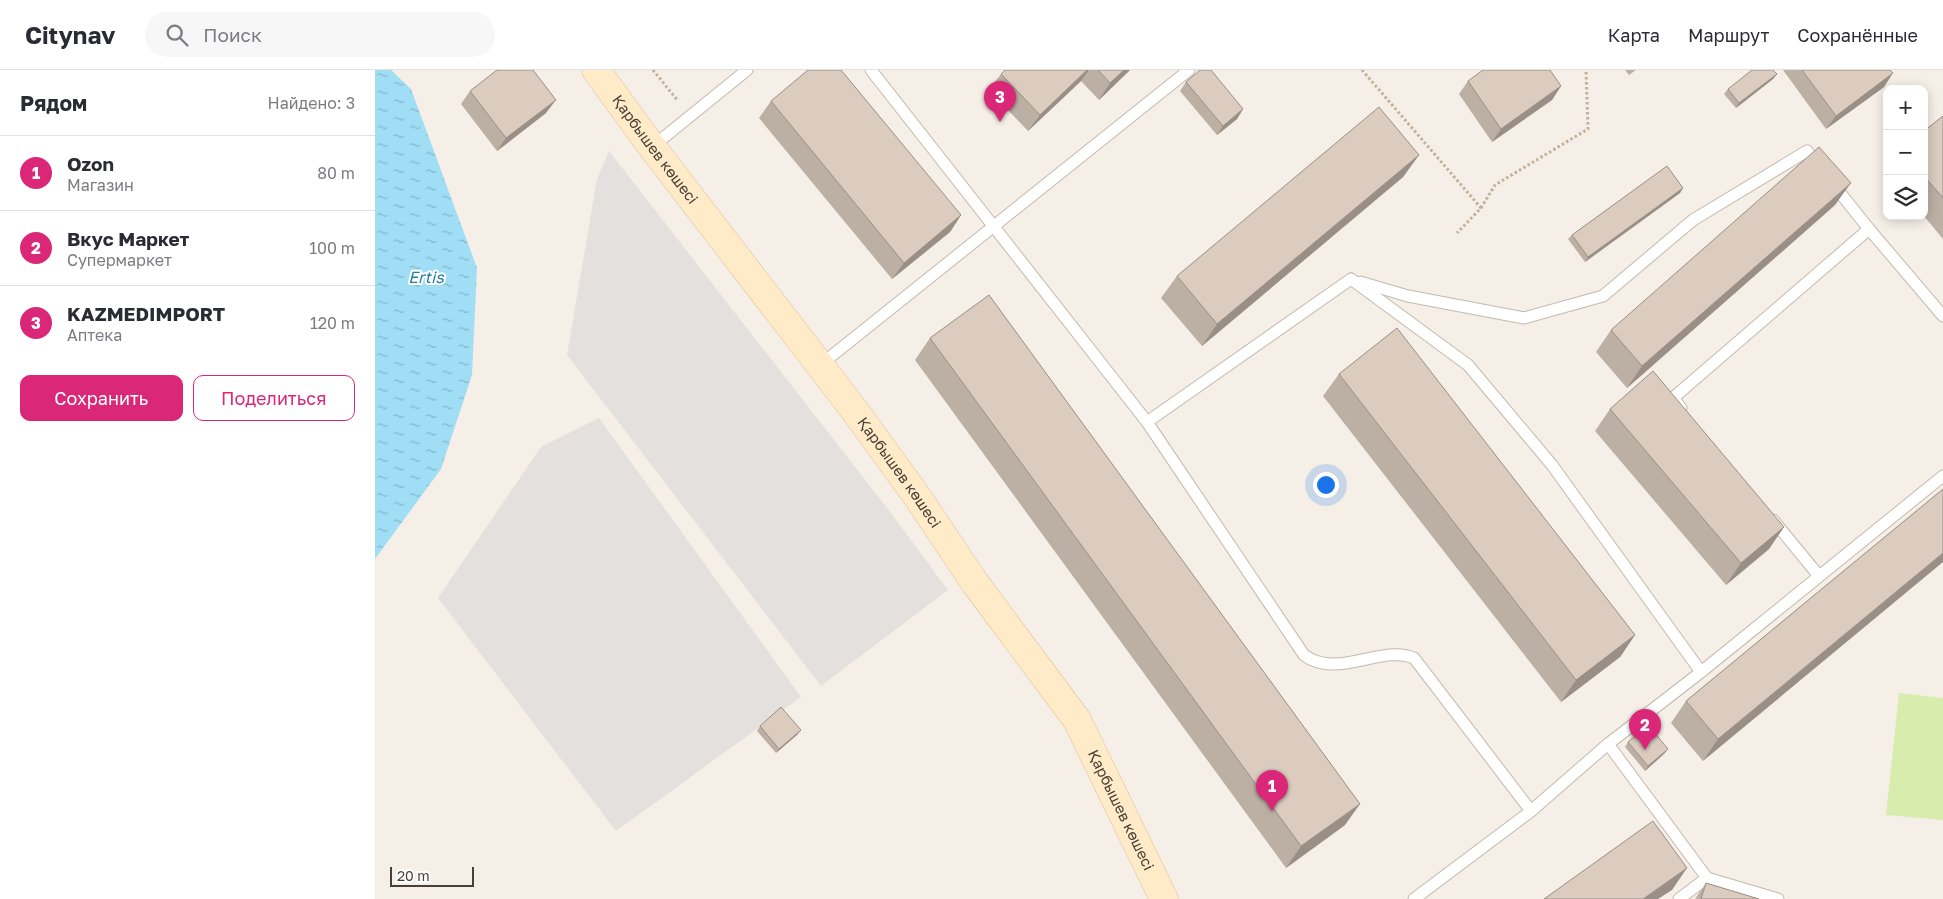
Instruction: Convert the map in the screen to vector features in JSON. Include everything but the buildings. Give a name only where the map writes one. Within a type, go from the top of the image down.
[{"type":"main road","name":"Қарбышев көшесі","points":[[596,70],[652,147],[855,411],[916,495],[975,583],[1077,720],[1164,899]]},
{"type":"lane","points":[[652,147],[747,70]]},
{"type":"lane","points":[[871,70],[1147,422],[1304,655],[1310,660],[1322,664],[1404,654],[1414,658],[1531,811]]},
{"type":"lane","points":[[819,366],[1189,70]]},
{"type":"lane","points":[[1351,279],[1408,296],[1524,318],[1603,296],[1693,220],[1807,151],[1869,229],[1943,316]]},
{"type":"lane","points":[[1691,421],[1673,398],[1869,229]]},
{"type":"lane","points":[[1147,422],[1351,279]]},
{"type":"lane","points":[[1351,279],[1468,365],[1552,465],[1701,672]]},
{"type":"lane","points":[[1414,899],[1531,811],[1608,744],[1701,672],[1943,476]]},
{"type":"lane","points":[[1765,510],[1819,576]]},
{"type":"lane","points":[[1608,744],[1707,878],[1778,899]]},
{"type":"lane","points":[[1679,899],[1707,878]]},
{"type":"path","points":[[653,70],[690,116]]},
{"type":"path","points":[[1362,70],[1481,208]]},
{"type":"path","points":[[1457,233],[1481,208],[1495,185],[1588,129],[1586,70]]},
{"type":"green space","points":[[1899,693],[1943,698],[1943,820],[1886,815]]},
{"type":"shaded area","points":[[609,151],[890,512],[948,590],[821,686],[567,355],[597,179]]},
{"type":"shaded area","points":[[599,418],[801,697],[616,831],[438,598],[541,447]]},
{"type":"water","name":"Ertis","points":[[375,70],[391,70],[411,89],[477,268],[472,375],[441,469],[375,559]]},
{"type":"place","name":"KAZMEDIMPORT","points":[[1000,122]]},
{"type":"place","name":"Вкус Маркет","points":[[1645,750]]},
{"type":"place","name":"Ozon","points":[[1272,811]]}]
